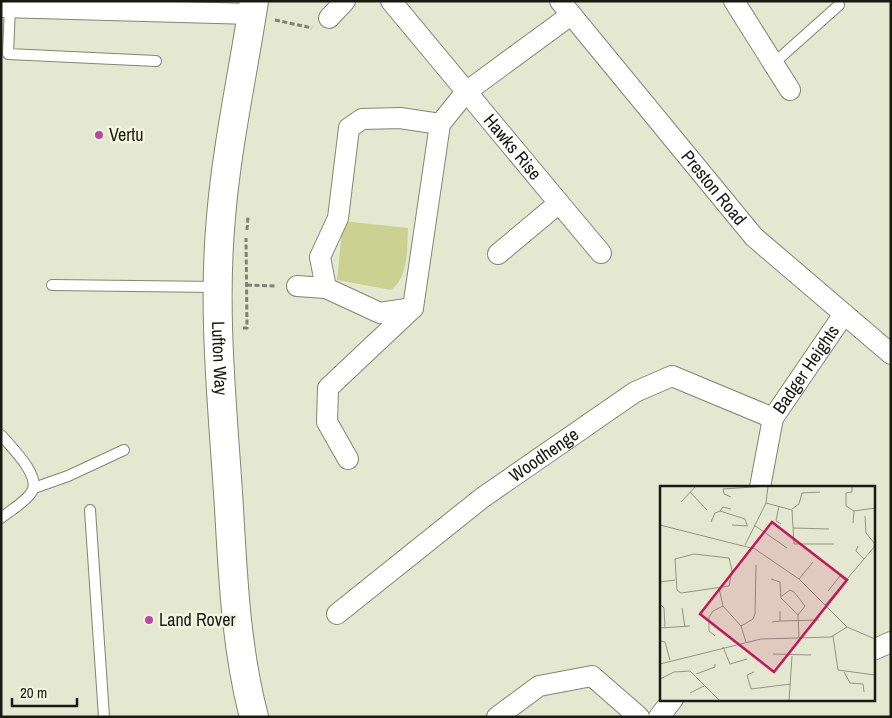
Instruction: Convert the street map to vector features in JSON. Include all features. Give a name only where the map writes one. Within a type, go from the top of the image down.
[{"type":"street","points":[[329,18],[345,1]]},
{"type":"street","name":"Hawks Rise","points":[[391,1],[601,253]]},
{"type":"street","points":[[734,1],[790,90]]},
{"type":"street","points":[[5,7],[260,12]]},
{"type":"street","points":[[348,459],[327,422],[328,388],[413,308],[440,124],[466,92],[566,8]]},
{"type":"street","name":"Preston Road","points":[[566,8],[754,237],[891,354]]},
{"type":"street","name":"Lufton Way","points":[[254,717],[248,695],[236,617],[217,287],[221,216],[232,134],[260,12]]},
{"type":"street","points":[[326,288],[320,257],[338,218],[349,128],[362,119],[400,118],[440,124]]},
{"type":"street","points":[[498,254],[559,202]]},
{"type":"street","points":[[297,286],[326,288],[380,313],[413,308]]},
{"type":"street","name":"Badger Heights","points":[[760,486],[773,418],[844,314]]},
{"type":"street","name":"Woodhenge","points":[[337,614],[482,498],[635,392],[672,376],[773,418]]},
{"type":"street","points":[[874,650],[891,642]]},
{"type":"street","points":[[498,717],[539,686],[592,676],[639,717]]},
{"type":"street","points":[[659,717],[672,700]]},
{"type":"lane","points":[[774,63],[839,5]]},
{"type":"lane","points":[[5,7],[8,54],[156,61]]},
{"type":"lane","points":[[52,285],[217,287]]},
{"type":"lane","points":[[1,435],[31,472],[35,480],[34,488],[30,495],[1,518]]},
{"type":"lane","points":[[34,488],[68,476],[124,450]]},
{"type":"lane","points":[[90,510],[104,717]]},
{"type":"path","points":[[260,12],[314,29],[329,18]]},
{"type":"path","points":[[260,12],[274,30]]},
{"type":"path","points":[[219,328],[247,328],[246,242],[248,213]]},
{"type":"path","points":[[247,285],[297,286]]},
{"type":"green space","points":[[343,221],[408,228],[404,270],[401,278],[391,290],[337,280]]},
{"type":"place","name":"Vertu","points":[[99,135]]},
{"type":"place","name":"Land Rover","points":[[149,620]]}]
